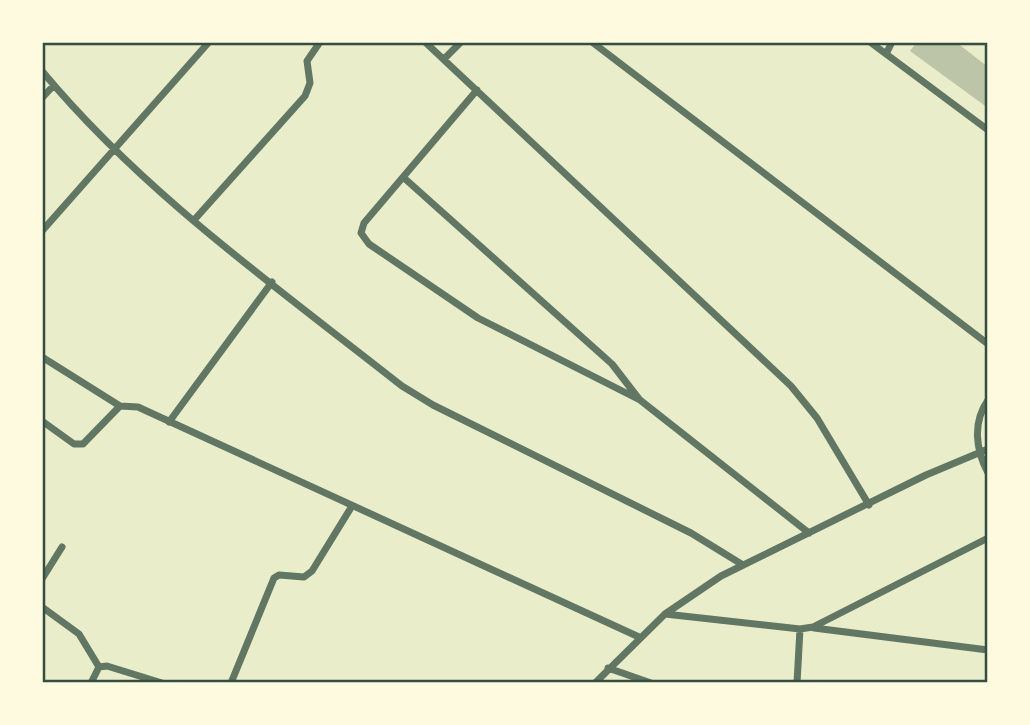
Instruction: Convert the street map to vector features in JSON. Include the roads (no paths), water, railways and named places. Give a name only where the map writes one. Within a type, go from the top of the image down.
[{"type":"street","points":[[42,231],[208,42]]},
{"type":"street","points":[[195,219],[305,96],[310,83],[307,61],[320,42]]},
{"type":"street","points":[[425,42],[791,387],[817,418],[869,505]]},
{"type":"street","points":[[444,59],[461,42]]},
{"type":"street","points":[[592,42],[988,344]]},
{"type":"street","points":[[870,42],[988,130]]},
{"type":"street","points":[[886,54],[892,42]]},
{"type":"street","points":[[42,71],[113,148],[195,219],[402,386],[433,405],[691,533],[743,565]]},
{"type":"street","points":[[42,98],[54,85]]},
{"type":"street","points":[[477,90],[364,223],[361,233],[369,244],[498,329],[640,400],[809,533]]},
{"type":"street","points":[[403,177],[612,364],[640,400]]},
{"type":"street","points":[[169,422],[272,282]]},
{"type":"street","points":[[42,357],[120,406],[138,407],[639,637]]},
{"type":"street","points":[[988,400],[979,420],[978,453],[988,473]]},
{"type":"street","points":[[42,421],[74,444],[83,444],[120,406]]},
{"type":"street","points":[[595,683],[665,614],[712,582],[988,449]]},
{"type":"street","points":[[231,683],[274,578],[279,575],[304,577],[312,571],[352,506]]},
{"type":"street","points":[[813,628],[988,538]]},
{"type":"street","points":[[42,579],[62,547]]},
{"type":"street","points":[[42,607],[79,634],[99,667]]},
{"type":"street","points":[[665,614],[800,629],[813,628],[988,650]]},
{"type":"street","points":[[797,683],[800,629]]},
{"type":"street","points":[[91,683],[99,667]]},
{"type":"street","points":[[99,667],[115,667],[162,683]]},
{"type":"street","points":[[608,668],[651,683]]}]
